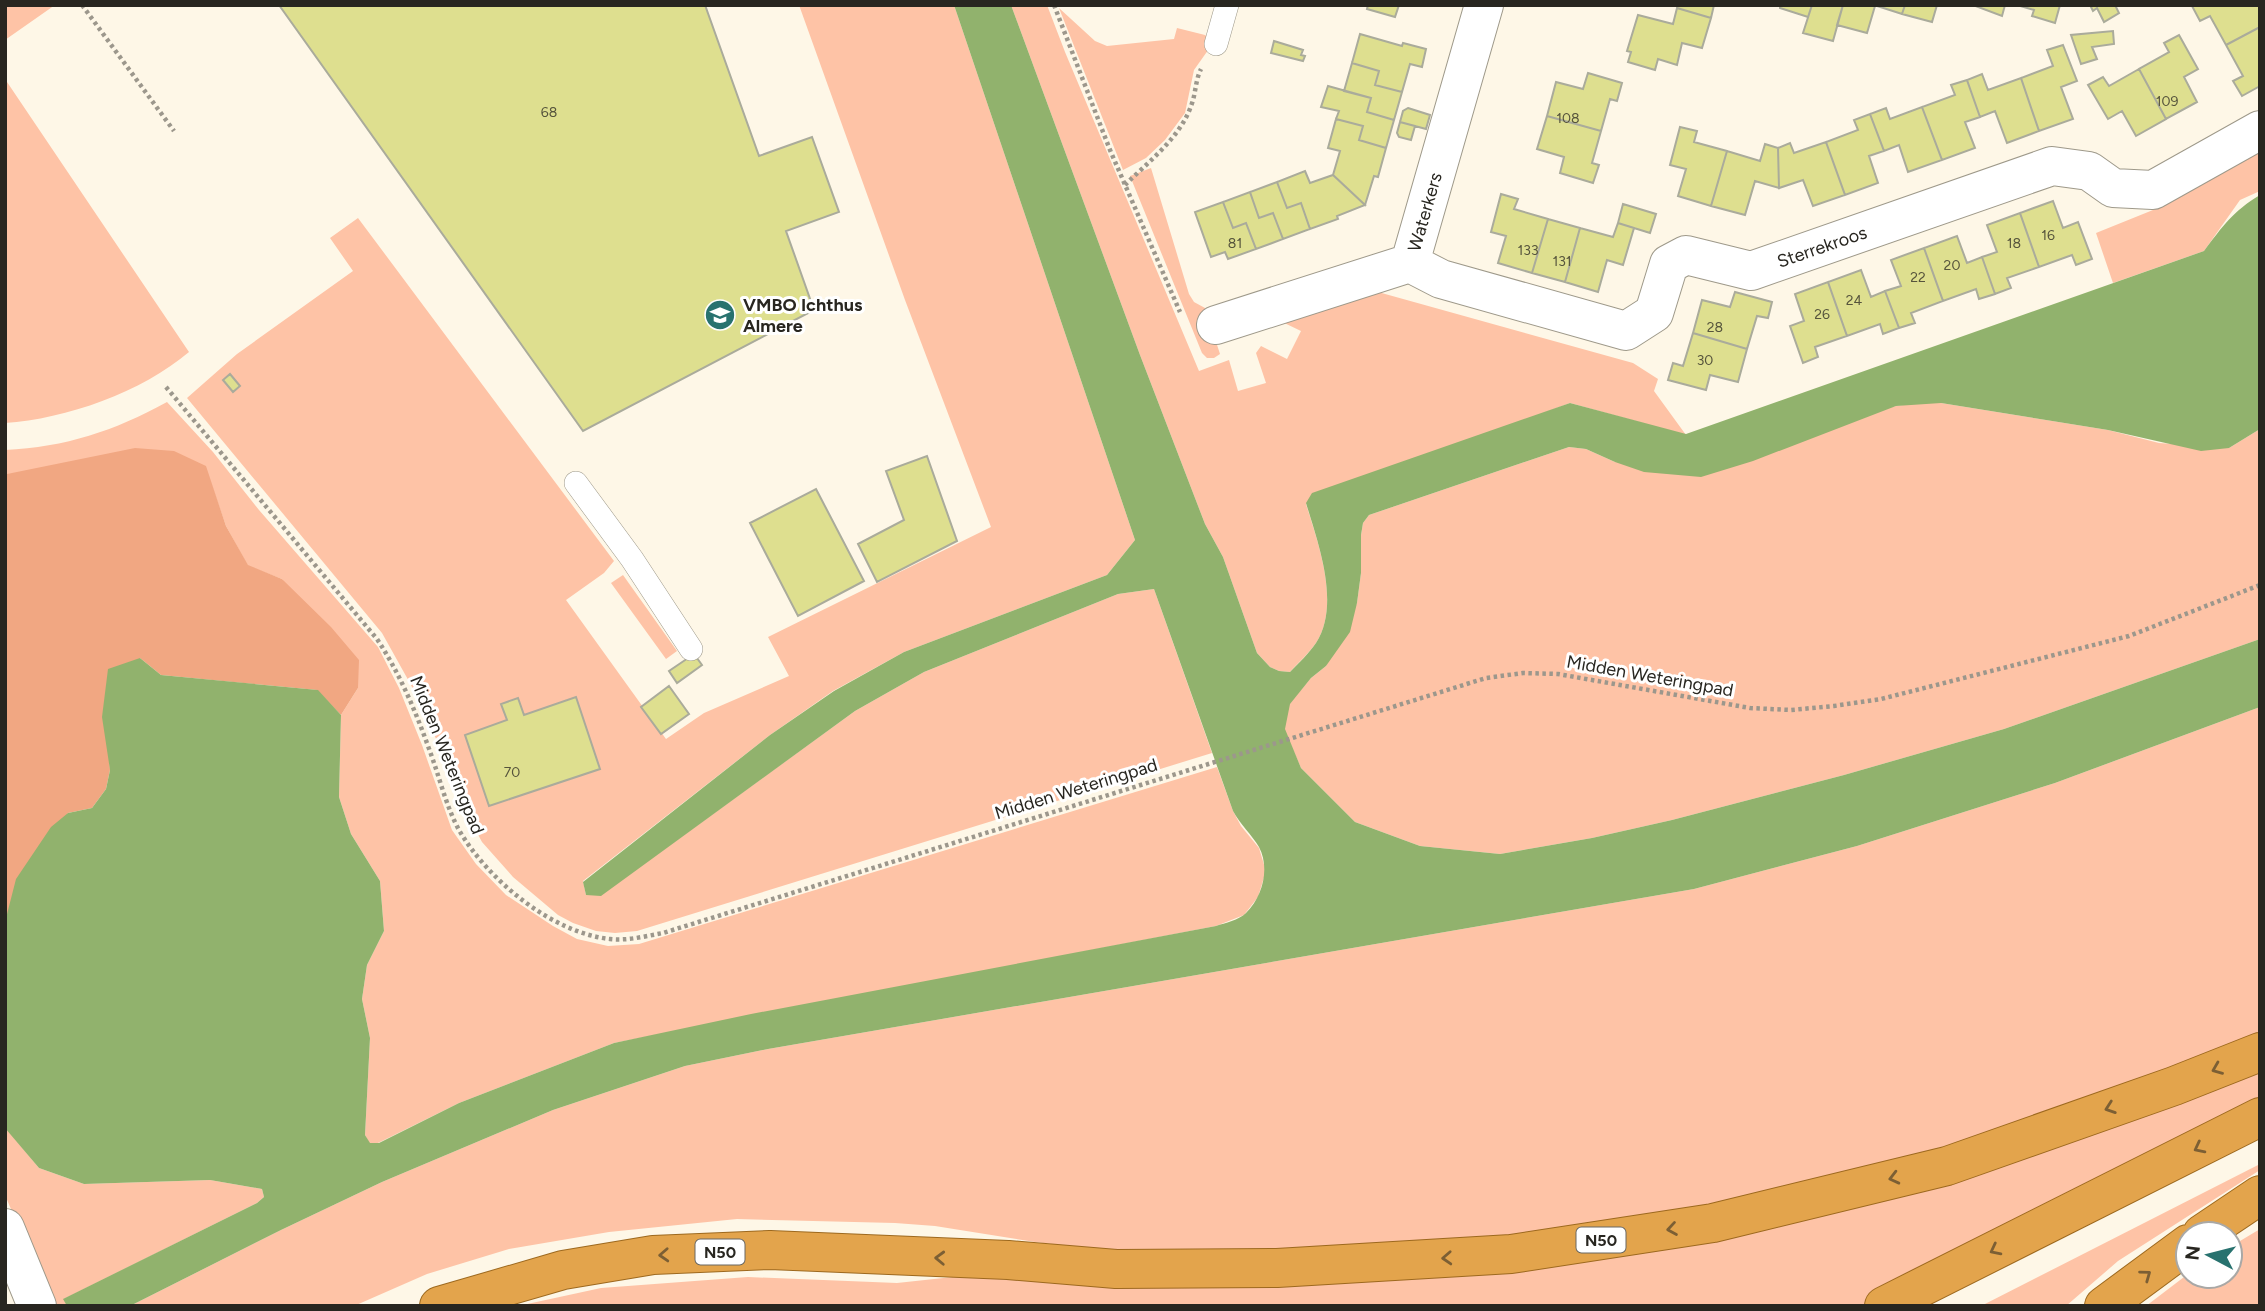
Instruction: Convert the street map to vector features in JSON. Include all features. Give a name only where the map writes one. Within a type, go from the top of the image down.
[{"type":"highway","name":"N50","points":[[439,1306],[563,1270],[653,1255],[770,1250],[1130,1269],[1277,1268],[1511,1254],[1713,1223],[1947,1166],[2174,1086],[2260,1052]]},
{"type":"highway","points":[[1884,1306],[2260,1117]]},
{"type":"highway","points":[[1941,1306],[2260,1147]]},
{"type":"highway","points":[[2223,1220],[2260,1195]]},
{"type":"highway","points":[[2104,1306],[2174,1254]]},
{"type":"street","name":"Waterkers","points":[[1199,320],[1410,263],[1484,5]]},
{"type":"street","name":"Sterrekroos","points":[[1410,263],[1441,279],[1626,331],[1654,313],[1669,264],[1686,255],[1751,271],[2052,166],[2089,171],[2113,188],[2153,190],[2260,130]]},
{"type":"street","points":[[5,1228],[37,1306]]},
{"type":"lane","points":[[1216,44],[1227,5]]},
{"type":"lane","points":[[576,483],[632,559],[691,649]]},
{"type":"path","points":[[82,5],[174,131]]},
{"type":"path","points":[[1054,5],[1125,185],[1199,320]]},
{"type":"path","points":[[1125,185],[1159,152],[1185,120],[1192,105],[1199,73],[1216,44]]},
{"type":"path","name":"Midden Weteringpad","points":[[166,387],[377,639],[407,692],[458,828],[473,852],[508,888],[553,920],[590,936],[624,940],[663,933],[1486,678],[1523,673],[1559,674],[1750,708],[1791,710],[1881,699],[2129,636],[2260,585]]},
{"type":"shaded area","points":[[5,5],[55,5],[5,40]]},
{"type":"shaded area","points":[[799,5],[954,5],[1135,540],[1107,575],[904,652],[833,691],[770,735],[583,881],[586,895],[601,895],[855,711],[924,672],[1118,594],[1154,589],[1212,753],[637,931],[596,931],[558,915],[513,877],[482,842],[459,799],[438,743],[411,685],[382,633],[187,398],[237,354],[353,271],[330,238],[358,218],[614,561],[604,573],[566,600],[666,739],[704,713],[789,676],[768,637],[991,527],[905,300]]},
{"type":"shaded area","points":[[954,5],[1011,5],[1205,524],[1223,557],[1257,653],[1270,667],[1279,671],[1290,672],[1313,647],[1323,627],[1327,610],[1325,573],[1306,503],[1312,493],[1570,403],[1686,434],[2204,251],[2235,213],[2260,195],[2260,429],[2229,448],[2201,451],[2108,430],[1941,403],[1896,406],[1753,461],[1701,477],[1644,472],[1586,449],[1569,447],[1369,515],[1363,523],[1361,535],[1361,573],[1350,632],[1326,666],[1311,678],[1290,704],[1285,729],[1301,768],[1355,822],[1420,846],[1500,854],[1592,838],[1844,775],[2004,729],[2260,639],[2260,707],[2055,783],[1857,846],[1694,889],[768,1049],[685,1066],[553,1110],[382,1182],[130,1306],[67,1306],[63,1299],[257,1203],[264,1197],[262,1189],[210,1180],[84,1184],[39,1168],[5,1128],[5,922],[16,879],[51,827],[68,813],[92,808],[106,789],[110,770],[102,717],[108,669],[140,658],[161,675],[318,690],[341,715],[339,797],[351,834],[380,881],[384,931],[367,965],[362,999],[370,1038],[365,1135],[370,1143],[379,1143],[459,1103],[614,1043],[751,1014],[1216,926],[1240,918],[1252,906],[1263,882],[1262,855],[1233,811],[1154,589],[1118,594],[924,672],[855,711],[601,896],[586,895],[583,882],[770,735],[834,691],[904,652],[1107,575],[1135,540]]},
{"type":"shaded area","points":[[1011,5],[1047,5],[1199,371],[1229,360],[1238,391],[1266,383],[1256,353],[1261,346],[1287,359],[1301,331],[1276,319],[1378,292],[1633,363],[1658,379],[1654,391],[1686,435],[1570,403],[1306,504],[1325,574],[1327,610],[1316,643],[1290,672],[1270,667],[1257,653],[1223,557],[1205,524]]},
{"type":"shaded area","points":[[1059,8],[1095,41],[1107,46],[1174,39],[1177,28],[1205,35],[1211,40],[1211,46],[1194,70],[1185,113],[1165,140],[1146,158],[1123,170]]},
{"type":"shaded area","points":[[5,79],[189,352],[149,379],[102,401],[53,416],[5,423]]},
{"type":"shaded area","points":[[2260,148],[2260,191],[2240,200],[2204,251],[2113,283],[2096,233],[2153,210]]},
{"type":"shaded area","points":[[1151,168],[1189,294],[1194,302],[1205,308],[1220,354],[1214,358],[1207,358],[1202,353],[1130,176]]},
{"type":"shaded area","points":[[167,402],[213,452],[259,510],[378,647],[399,688],[452,830],[476,864],[506,895],[577,939],[608,946],[639,944],[1217,767],[1233,811],[1259,848],[1266,871],[1258,897],[1244,915],[1216,926],[614,1043],[459,1103],[378,1143],[369,1143],[365,1135],[370,1038],[362,999],[367,965],[384,931],[380,881],[351,834],[339,797],[341,715],[358,688],[282,579],[248,566],[226,526],[205,466],[8,474],[5,480],[5,450],[49,445],[89,436]]},
{"type":"shaded area","points":[[1917,403],[1941,403],[2108,430],[2159,443],[2229,448],[2260,429],[2260,639],[2004,729],[1844,775],[1672,820],[1592,838],[1500,854],[1420,846],[1355,822],[1301,768],[1284,729],[1289,704],[1311,678],[1326,666],[1357,603],[1361,573],[1361,535],[1363,523],[1369,515],[1569,447],[1586,449],[1615,462]]},
{"type":"shaded area","points":[[135,448],[174,451],[206,466],[226,526],[248,565],[282,579],[331,627],[359,660],[358,688],[341,715],[317,690],[161,675],[140,658],[109,753],[110,770],[106,789],[92,808],[68,813],[5,922],[5,480],[7,474]]},
{"type":"shaded area","points":[[623,575],[677,651],[666,659],[611,583]]},
{"type":"shaded area","points":[[2260,707],[2260,1043],[1947,1150],[1699,1212],[1394,1250],[1110,1251],[935,1226],[737,1219],[609,1232],[509,1249],[427,1274],[354,1306],[130,1306],[382,1182],[553,1110],[685,1066],[768,1049],[1694,889],[1857,846],[2055,783]]},
{"type":"shaded area","points":[[2260,1068],[2260,1104],[1865,1306],[518,1306],[601,1288],[748,1277],[897,1283],[1027,1269],[1551,1260]]},
{"type":"shaded area","points":[[5,1127],[39,1168],[84,1184],[210,1180],[262,1189],[264,1197],[257,1203],[64,1299],[67,1306],[52,1306],[5,1195]]},
{"type":"shaded area","points":[[2260,1164],[2260,1170],[2182,1220],[2174,1220],[2174,1225],[2118,1261],[2066,1306],[1981,1306]]},
{"type":"shaded area","points":[[2260,1229],[2260,1306],[2146,1306],[2174,1285],[2174,1290],[2244,1290],[2244,1239]]},
{"type":"building","points":[[279,5],[705,5],[759,156],[812,137],[839,212],[786,231],[814,310],[583,431]]},
{"type":"building","points":[[1368,5],[1399,5],[1395,17],[1367,9]]},
{"type":"building","points":[[1678,5],[1714,5],[1711,18],[1677,8]]},
{"type":"building","points":[[1780,5],[1812,5],[1808,17],[1780,8]]},
{"type":"building","points":[[1812,5],[1843,5],[1833,41],[1803,33]]},
{"type":"building","points":[[1843,5],[1875,6],[1867,33],[1837,25]]},
{"type":"building","points":[[1874,5],[1905,5],[1902,14]]},
{"type":"building","points":[[1905,5],[1937,5],[1932,22],[1902,14]]},
{"type":"building","points":[[1973,5],[2005,5],[2002,16]]},
{"type":"building","points":[[2017,5],[2060,5],[2055,23],[2032,16],[2034,10]]},
{"type":"building","points":[[2090,5],[2115,5],[2119,13],[2104,22],[2097,8],[2093,11]]},
{"type":"building","points":[[2260,5],[2260,27],[2226,45],[2210,16],[2200,21],[2192,6]]},
{"type":"building","points":[[1677,8],[1711,18],[1702,48],[1682,43],[1677,65],[1658,59],[1655,70],[1628,62],[1631,52],[1627,51],[1638,15],[1673,24]]},
{"type":"building","points":[[2260,27],[2260,86],[2242,96],[2233,81],[2243,76],[2226,45]]},
{"type":"building","points":[[2113,31],[2114,44],[2092,47],[2097,59],[2081,64],[2071,35]]},
{"type":"building","points":[[1360,34],[1402,46],[1403,43],[1426,49],[1422,67],[1410,64],[1402,92],[1375,85],[1379,71],[1352,63]]},
{"type":"building","points":[[2179,35],[2198,69],[2184,77],[2197,102],[2166,119],[2139,69],[2169,52],[2164,43]]},
{"type":"building","points":[[1274,41],[1303,50],[1303,61],[1271,53]]},
{"type":"building","points":[[2063,45],[2077,81],[2061,87],[2073,119],[2039,131],[2021,78],[2053,66],[2047,50]]},
{"type":"building","points":[[1352,63],[1379,71],[1375,85],[1402,92],[1394,120],[1367,112],[1371,98],[1344,91]]},
{"type":"building","points":[[2139,69],[2166,119],[2136,136],[2122,111],[2108,119],[2088,85],[2103,77],[2109,86]]},
{"type":"building","points":[[1588,73],[1622,83],[1617,101],[1610,99],[1601,131],[1547,116],[1556,82],[1583,89]]},
{"type":"building","points":[[1982,74],[1988,90],[2021,78],[2039,131],[2007,143],[1995,111],[1980,117],[1967,80]]},
{"type":"building","points":[[1967,80],[1980,117],[1965,122],[1975,148],[1942,160],[1922,107],[1955,95],[1951,85]]},
{"type":"building","points":[[1328,86],[1371,98],[1367,112],[1394,120],[1386,148],[1359,140],[1363,126],[1336,119],[1339,111],[1321,107]]},
{"type":"building","points":[[1922,107],[1942,160],[1908,172],[1899,145],[1884,151],[1870,114],[1886,108],[1890,119]]},
{"type":"building","points":[[1408,108],[1430,115],[1426,129],[1400,122],[1403,111]]},
{"type":"building","points":[[1870,114],[1884,151],[1869,156],[1878,183],[1845,195],[1826,142],[1858,130],[1854,120]]},
{"type":"building","points":[[1547,116],[1601,131],[1592,163],[1599,165],[1593,183],[1560,173],[1564,157],[1537,149]]},
{"type":"building","points":[[1336,119],[1363,126],[1359,140],[1386,148],[1378,177],[1374,176],[1365,205],[1333,175],[1340,151],[1328,148]]},
{"type":"building","points":[[1400,122],[1415,126],[1411,140],[1399,137],[1397,133]]},
{"type":"building","points":[[1680,127],[1697,131],[1694,142],[1727,151],[1711,206],[1678,196],[1686,169],[1670,165]]},
{"type":"building","points":[[1826,142],[1845,195],[1813,206],[1803,180],[1779,188],[1778,148],[1790,143],[1794,153]]},
{"type":"building","points":[[1765,144],[1778,148],[1779,188],[1755,181],[1745,215],[1711,206],[1727,151],[1760,161]]},
{"type":"building","points":[[1305,171],[1310,183],[1333,175],[1365,205],[1310,229],[1301,203],[1287,208],[1277,182]]},
{"type":"building","points":[[1277,182],[1287,208],[1301,203],[1310,229],[1283,239],[1273,213],[1259,218],[1250,192]]},
{"type":"building","points":[[1250,192],[1259,218],[1273,213],[1283,239],[1256,249],[1246,223],[1233,228],[1223,202]]},
{"type":"building","points":[[1501,194],[1518,199],[1514,209],[1548,219],[1532,273],[1498,263],[1506,236],[1491,232]]},
{"type":"building","points":[[2053,201],[2063,228],[2078,222],[2092,259],[2076,265],[2072,255],[2039,267],[2020,213]]},
{"type":"building","points":[[1223,202],[1233,228],[1246,223],[1256,249],[1228,259],[1225,252],[1211,257],[1195,212]]},
{"type":"building","points":[[1623,204],[1656,214],[1650,233],[1618,223]]},
{"type":"building","points":[[2020,213],[2039,267],[2007,278],[2011,288],[1995,294],[1982,257],[1997,252],[1987,225]]},
{"type":"building","points":[[1548,219],[1580,228],[1565,282],[1532,273]]},
{"type":"building","points":[[1618,223],[1634,228],[1623,265],[1607,260],[1598,292],[1565,282],[1580,228],[1613,237]]},
{"type":"building","points":[[1957,236],[1967,263],[1982,257],[1995,294],[1979,299],[1976,289],[1943,301],[1924,248]]},
{"type":"building","points":[[1924,248],[1943,301],[1911,313],[1915,323],[1899,328],[1885,291],[1901,286],[1891,260]]},
{"type":"building","points":[[1861,270],[1871,297],[1885,291],[1899,328],[1883,334],[1880,324],[1847,336],[1828,282]]},
{"type":"building","points":[[1828,282],[1847,336],[1815,347],[1818,357],[1803,363],[1790,326],[1804,321],[1795,294]]},
{"type":"building","points":[[1735,292],[1772,302],[1768,318],[1757,316],[1747,349],[1693,333],[1702,300],[1730,307]]},
{"type":"building","points":[[1693,333],[1747,349],[1738,382],[1710,375],[1706,390],[1668,380],[1673,363],[1683,366]]},
{"type":"building","points":[[230,374],[240,386],[233,392],[223,380]]},
{"type":"building","points":[[927,456],[957,541],[877,582],[858,544],[904,520],[886,471]]},
{"type":"building","points":[[816,489],[864,581],[798,616],[750,523]]},
{"type":"building","points":[[694,654],[702,665],[677,683],[669,671]]},
{"type":"building","points":[[669,686],[689,714],[661,734],[641,707]]},
{"type":"building","points":[[576,697],[600,769],[489,806],[465,735],[507,720],[501,704],[518,698],[524,715]]},
{"type":"place","name":"VMBO Ichthus Almere","points":[[720,315]]}]
